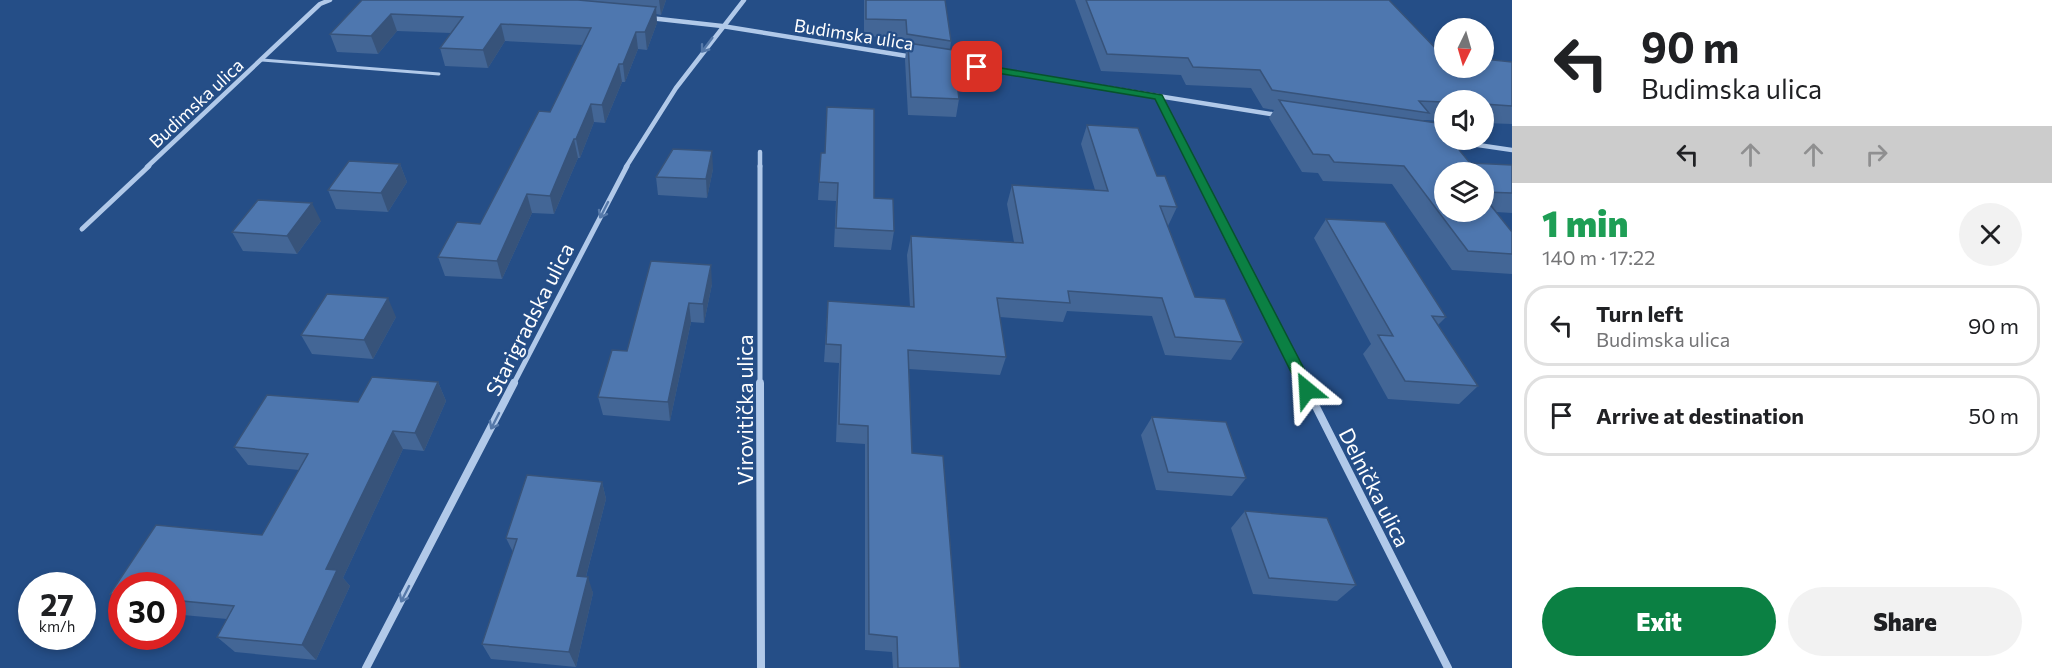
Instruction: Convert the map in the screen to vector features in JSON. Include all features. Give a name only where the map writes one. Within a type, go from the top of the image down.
[{"type":"street","name":"Budimska ulica","points":[[82,229],[321,4],[330,0]]},
{"type":"street","name":"Starigradska ulica","points":[[366,668],[635,150],[676,88],[744,0]]},
{"type":"street","name":"Budimska ulica","points":[[641,17],[722,26],[923,58]]},
{"type":"street","name":"Budimska ulica","points":[[934,60],[1288,116]]},
{"type":"street","name":"Delnička ulica","points":[[1159,97],[1448,668]]},
{"type":"street","points":[[1494,147],[1512,150]]},
{"type":"street","name":"Virovitička ulica","points":[[760,152],[761,668]]},
{"type":"lane","points":[[262,60],[439,74]]},
{"type":"building","points":[[362,0],[578,0],[656,7],[645,32],[636,32],[623,64],[619,64],[602,105],[591,104],[550,196],[527,194],[497,261],[438,257],[457,222],[480,224],[539,111],[550,112],[591,28],[501,24],[483,50],[440,48],[463,17],[391,14],[371,36],[330,34]]},
{"type":"building","points":[[866,0],[945,0],[951,41],[907,34],[906,20],[866,19]]},
{"type":"building","points":[[1086,0],[1389,0],[1434,47],[1434,78],[1494,78],[1494,60],[1512,62],[1512,106],[1494,105],[1494,90],[1434,90],[1434,102],[1419,101],[1429,113],[1272,90],[1260,70],[1193,67],[1188,58],[1107,54]]},
{"type":"building","points":[[908,43],[953,50],[959,99],[911,97]]},
{"type":"building","points":[[1279,100],[1434,123],[1434,150],[1459,150],[1469,162],[1434,162],[1434,206],[1404,166],[1334,162],[1329,155],[1313,154]]},
{"type":"building","points":[[827,107],[874,109],[874,198],[893,199],[894,231],[836,228],[838,183],[819,182],[821,153],[825,153]]},
{"type":"building","points":[[1087,125],[1138,128],[1157,176],[1165,176],[1177,207],[1160,206],[1195,297],[1225,299],[1243,342],[1175,337],[1162,298],[1068,291],[1070,303],[997,298],[1006,357],[908,350],[912,453],[943,456],[960,668],[898,668],[897,637],[869,634],[868,426],[839,424],[841,345],[826,344],[828,301],[914,307],[911,236],[1023,243],[1012,185],[1108,191]]},
{"type":"building","points":[[673,149],[712,151],[706,179],[656,177]]},
{"type":"building","points":[[349,161],[400,164],[381,193],[328,190]]},
{"type":"building","points":[[1494,164],[1512,165],[1512,193],[1494,192]]},
{"type":"building","points":[[258,200],[312,203],[287,236],[232,232]]},
{"type":"building","points":[[1494,210],[1512,232],[1512,254],[1468,251],[1446,222],[1494,222]]},
{"type":"building","points":[[1326,219],[1385,222],[1446,317],[1432,316],[1478,386],[1405,381],[1378,335],[1393,336]]},
{"type":"building","points":[[651,261],[711,265],[703,304],[689,303],[668,402],[598,397],[612,350],[627,351]]},
{"type":"building","points":[[327,294],[388,298],[364,340],[301,335]]},
{"type":"building","points":[[372,377],[438,382],[415,433],[393,431],[326,569],[337,570],[302,645],[217,637],[234,606],[186,601],[186,572],[125,572],[156,525],[262,535],[308,454],[234,447],[267,395],[358,402]]},
{"type":"building","points":[[1152,417],[1226,422],[1246,478],[1168,472]]},
{"type":"building","points":[[527,475],[602,482],[577,576],[588,577],[569,652],[482,644],[517,539],[506,538]]},
{"type":"building","points":[[1245,511],[1327,518],[1356,585],[1269,578]]},
{"type":"route","points":[[977,67],[1159,97],[1307,390]]}]
